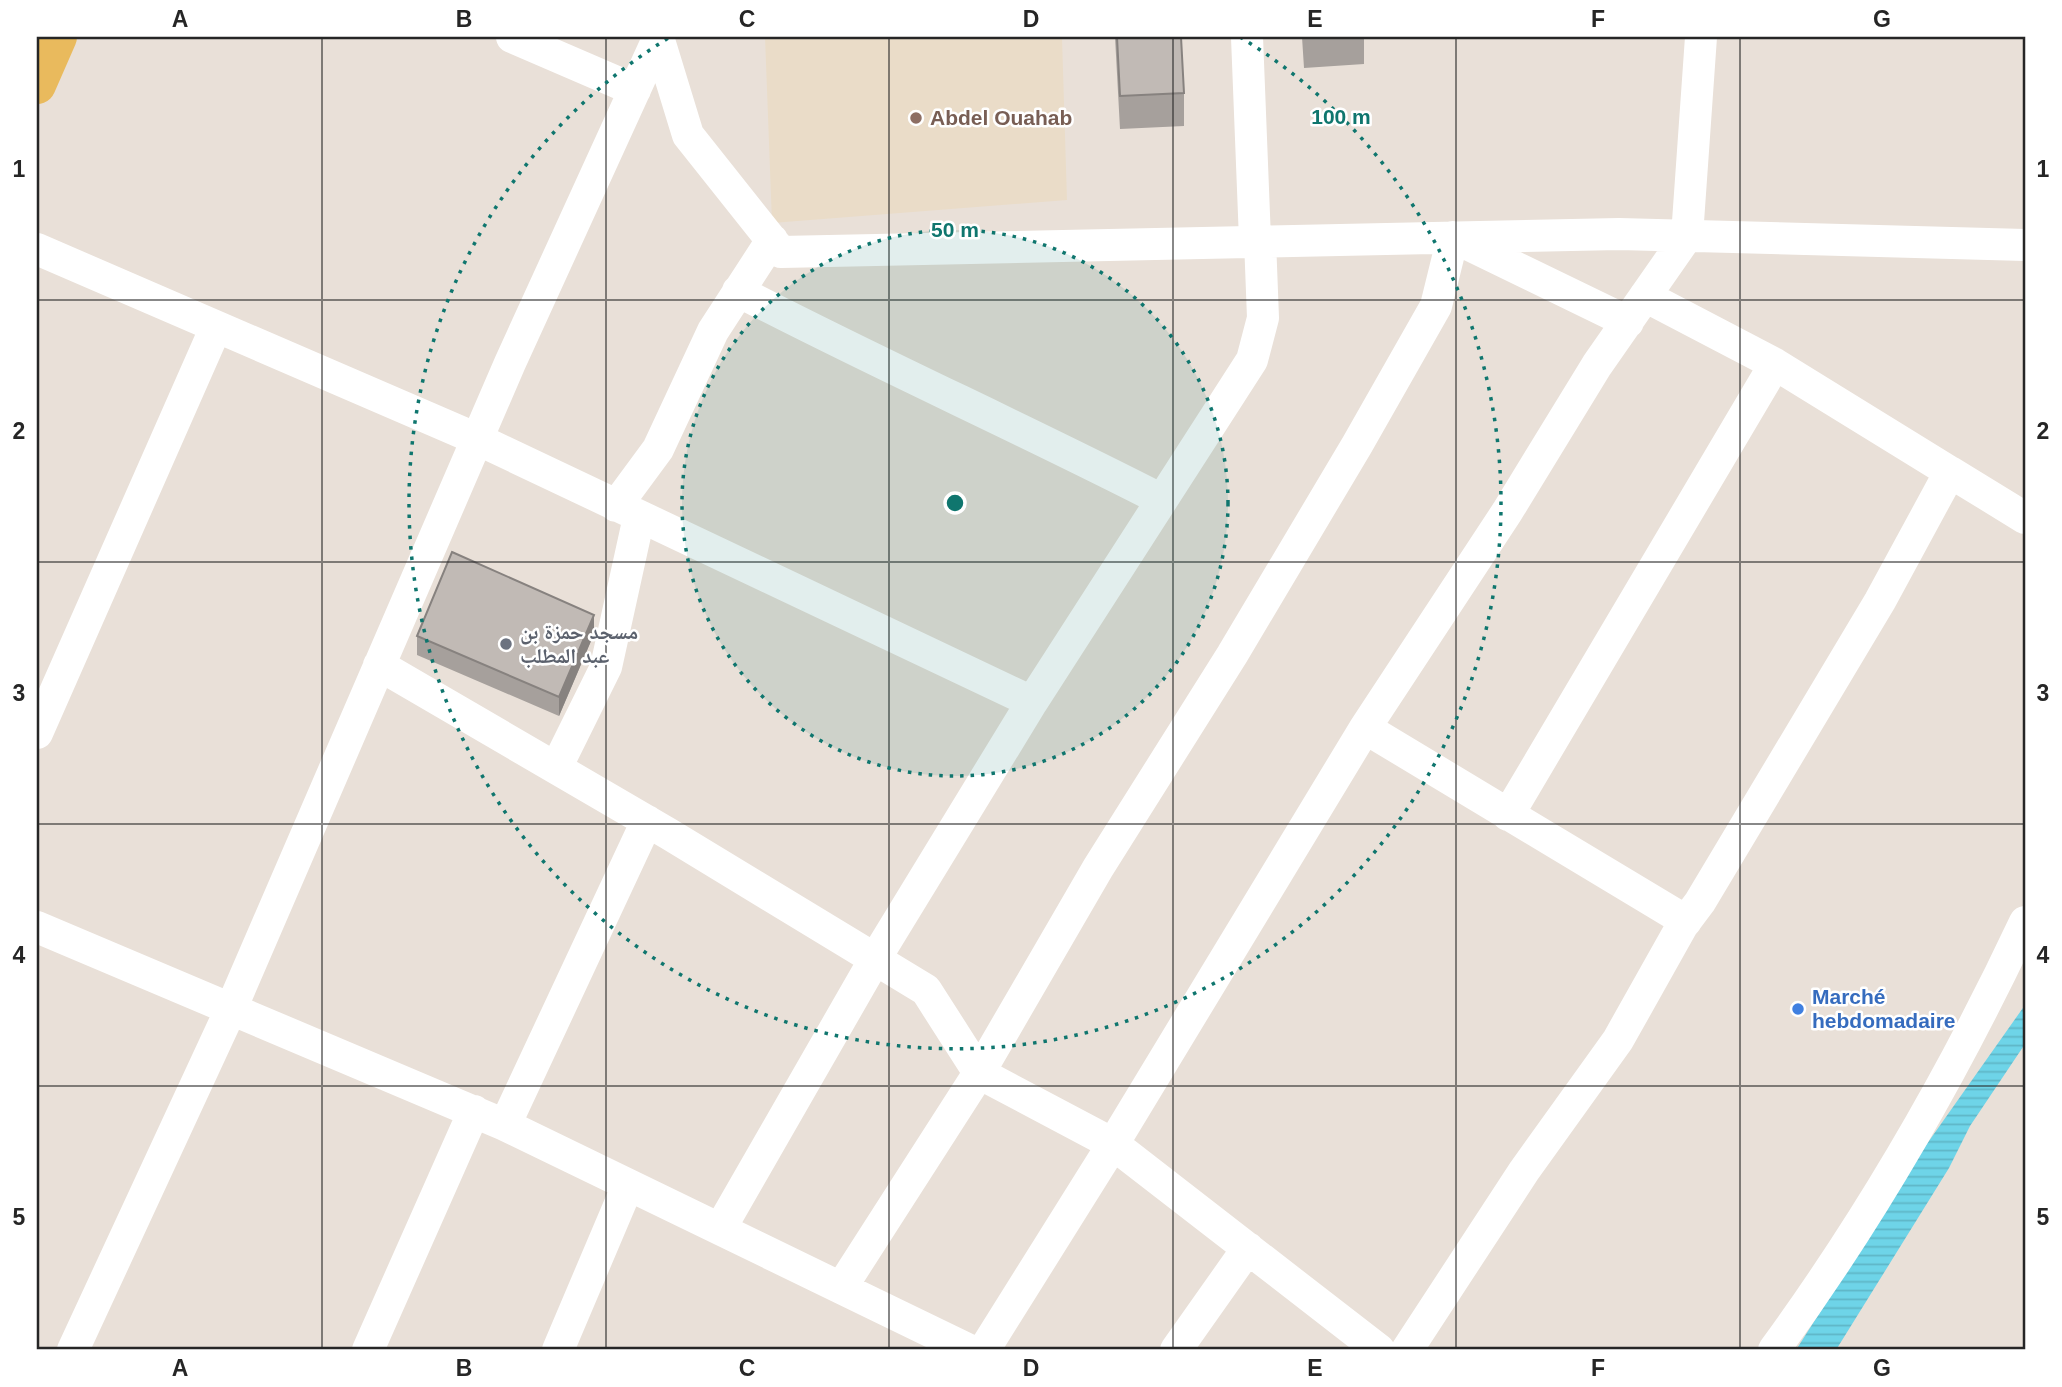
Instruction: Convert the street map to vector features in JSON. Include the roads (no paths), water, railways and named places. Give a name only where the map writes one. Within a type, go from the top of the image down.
[{"type":"main road","points":[[37,85],[58,37]]},
{"type":"street","points":[[512,37],[635,90]]},
{"type":"street","points":[[720,1229],[875,959],[1032,702],[1252,360],[1263,318],[1247,37]]},
{"type":"street","points":[[984,1350],[1113,1144],[1365,728],[1507,512],[1597,365],[1687,236],[1701,37]]},
{"type":"street","points":[[73,1350],[231,1009],[477,439],[658,39]]},
{"type":"street","points":[[658,39],[688,135],[781,251],[1453,237],[1687,236],[2025,245]]},
{"type":"street","points":[[1453,237],[1775,365],[2025,518]]},
{"type":"street","points":[[841,1288],[979,1073],[1091,879],[1232,655],[1357,445],[1436,306],[1453,237]]},
{"type":"street","points":[[556,768],[606,667],[627,511],[713,331],[772,240]]},
{"type":"street","points":[[37,249],[477,439],[1032,702]]},
{"type":"street","points":[[738,291],[873,362],[1052,443],[1162,500]]},
{"type":"street","points":[[37,733],[216,327]]},
{"type":"street","points":[[1508,815],[1775,365]]},
{"type":"street","points":[[1406,1350],[1524,1171],[1618,1040],[1686,921],[1700,902],[1880,601],[1951,472]]},
{"type":"street","points":[[379,665],[647,821],[926,990],[979,1073],[1113,1144],[1379,1350]]},
{"type":"street","points":[[1365,728],[1686,921]]},
{"type":"street","points":[[505,1125],[647,821]]},
{"type":"street","points":[[1774,1350],[1825,1279],[1893,1167],[1993,990],[2025,922]]},
{"type":"street","points":[[37,927],[505,1125],[969,1350]]},
{"type":"street","points":[[368,1350],[474,1111]]},
{"type":"street","points":[[558,1350],[628,1185]]},
{"type":"street","points":[[1176,1350],[1248,1248]]},
{"type":"water","points":[[2025,1005],[2025,1044],[1970,1126],[1949,1168],[1836,1350],[1796,1350],[1924,1148]]},
{"type":"place","name":"Abdel Ouahab","points":[[916,118]]},
{"type":"place","name":"مسجد حمزة بن عبد المطلب","points":[[506,644]]},
{"type":"place","name":"Marché hebdomadaire","points":[[1798,1009]]}]
